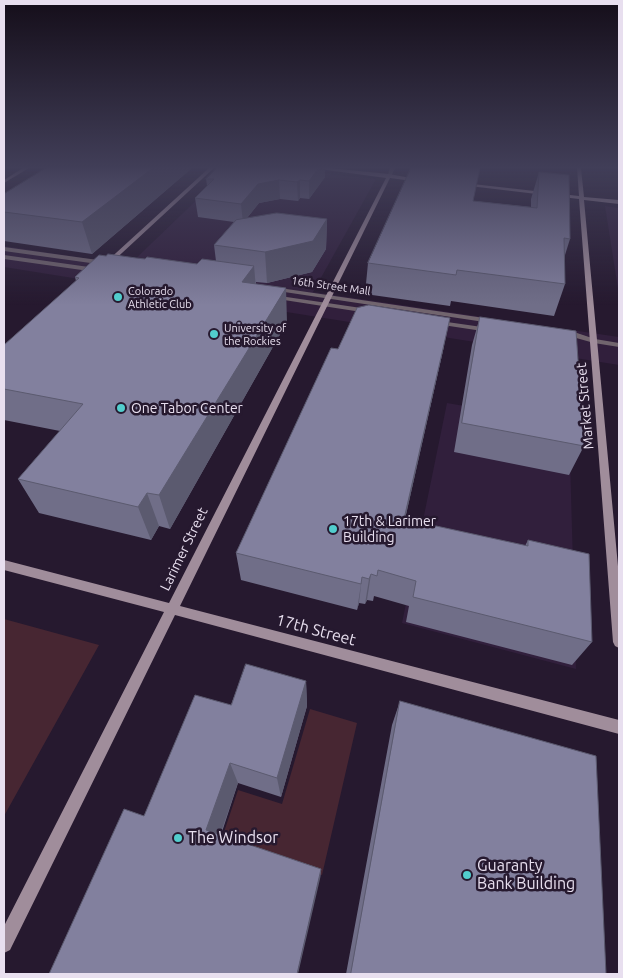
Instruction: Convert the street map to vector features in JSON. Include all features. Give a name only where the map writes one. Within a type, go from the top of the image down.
[{"type":"main road","points":[[100,273],[164,214]]},
{"type":"main road","name":"Larimer Street","points":[[4,944],[370,214]]},
{"type":"main road","name":"Market Street","points":[[583,214],[619,642]]},
{"type":"main road","name":"17th Street","points":[[4,565],[619,727]]},
{"type":"street","points":[[4,249],[111,264]]},
{"type":"street","points":[[4,257],[100,273]]},
{"type":"street","name":"16th Street Mall","points":[[261,287],[327,301],[494,330]]},
{"type":"street","name":"16th Street Mall","points":[[265,296],[327,301],[496,322]]},
{"type":"street","points":[[560,331],[594,341],[619,345]]},
{"type":"street","points":[[561,340],[594,341]]},
{"type":"shaded area","points":[[182,214],[357,214],[313,292],[619,337],[619,365],[4,267],[4,246],[129,265]]},
{"type":"shaded area","points":[[606,214],[619,214],[619,295]]},
{"type":"shaded area","points":[[447,403],[569,424],[576,669],[402,623]]},
{"type":"shaded area","points":[[4,619],[99,645],[4,816]]},
{"type":"shaded area","points":[[310,709],[357,723],[322,875],[221,841],[238,790],[282,804]]},
{"type":"building","points":[[17,214],[93,214],[82,222]]},
{"type":"building","points":[[273,214],[327,219],[313,241],[265,252],[214,245],[236,220]]},
{"type":"building","points":[[390,214],[570,214],[570,239],[564,238],[565,284],[457,270],[456,275],[368,263]]},
{"type":"building","name":"One Tabor Center","points":[[108,254],[197,264],[202,259],[254,266],[242,282],[286,288],[159,495],[147,493],[138,507],[18,479],[83,404],[4,389],[4,345],[79,278],[75,277],[99,255],[106,256]]},
{"type":"building","points":[[369,305],[450,318],[404,519],[528,546],[528,540],[589,554],[592,642],[413,597],[416,581],[378,570],[377,576],[371,574],[369,579],[362,577],[361,584],[236,553],[331,348],[338,349],[357,308]]},
{"type":"building","points":[[480,317],[576,331],[584,446],[462,423]]},
{"type":"building","name":"The Windsor","points":[[246,664],[306,681],[277,778],[230,763],[206,830],[321,869],[297,974],[49,974],[124,809],[144,816],[195,695],[231,705]]},
{"type":"building","name":"Guaranty Bank Building","points":[[400,701],[596,756],[606,974],[351,974]]},
{"type":"place","name":"Colorado Athletic Club","points":[[118,297]]},
{"type":"place","name":"University of the Rockies","points":[[214,334]]},
{"type":"place","name":"One Tabor Center","points":[[121,408]]},
{"type":"place","name":"17th & Larimer Building","points":[[333,529]]},
{"type":"place","name":"The Windsor","points":[[178,838]]},
{"type":"place","name":"Guaranty Bank Building","points":[[467,875]]}]
